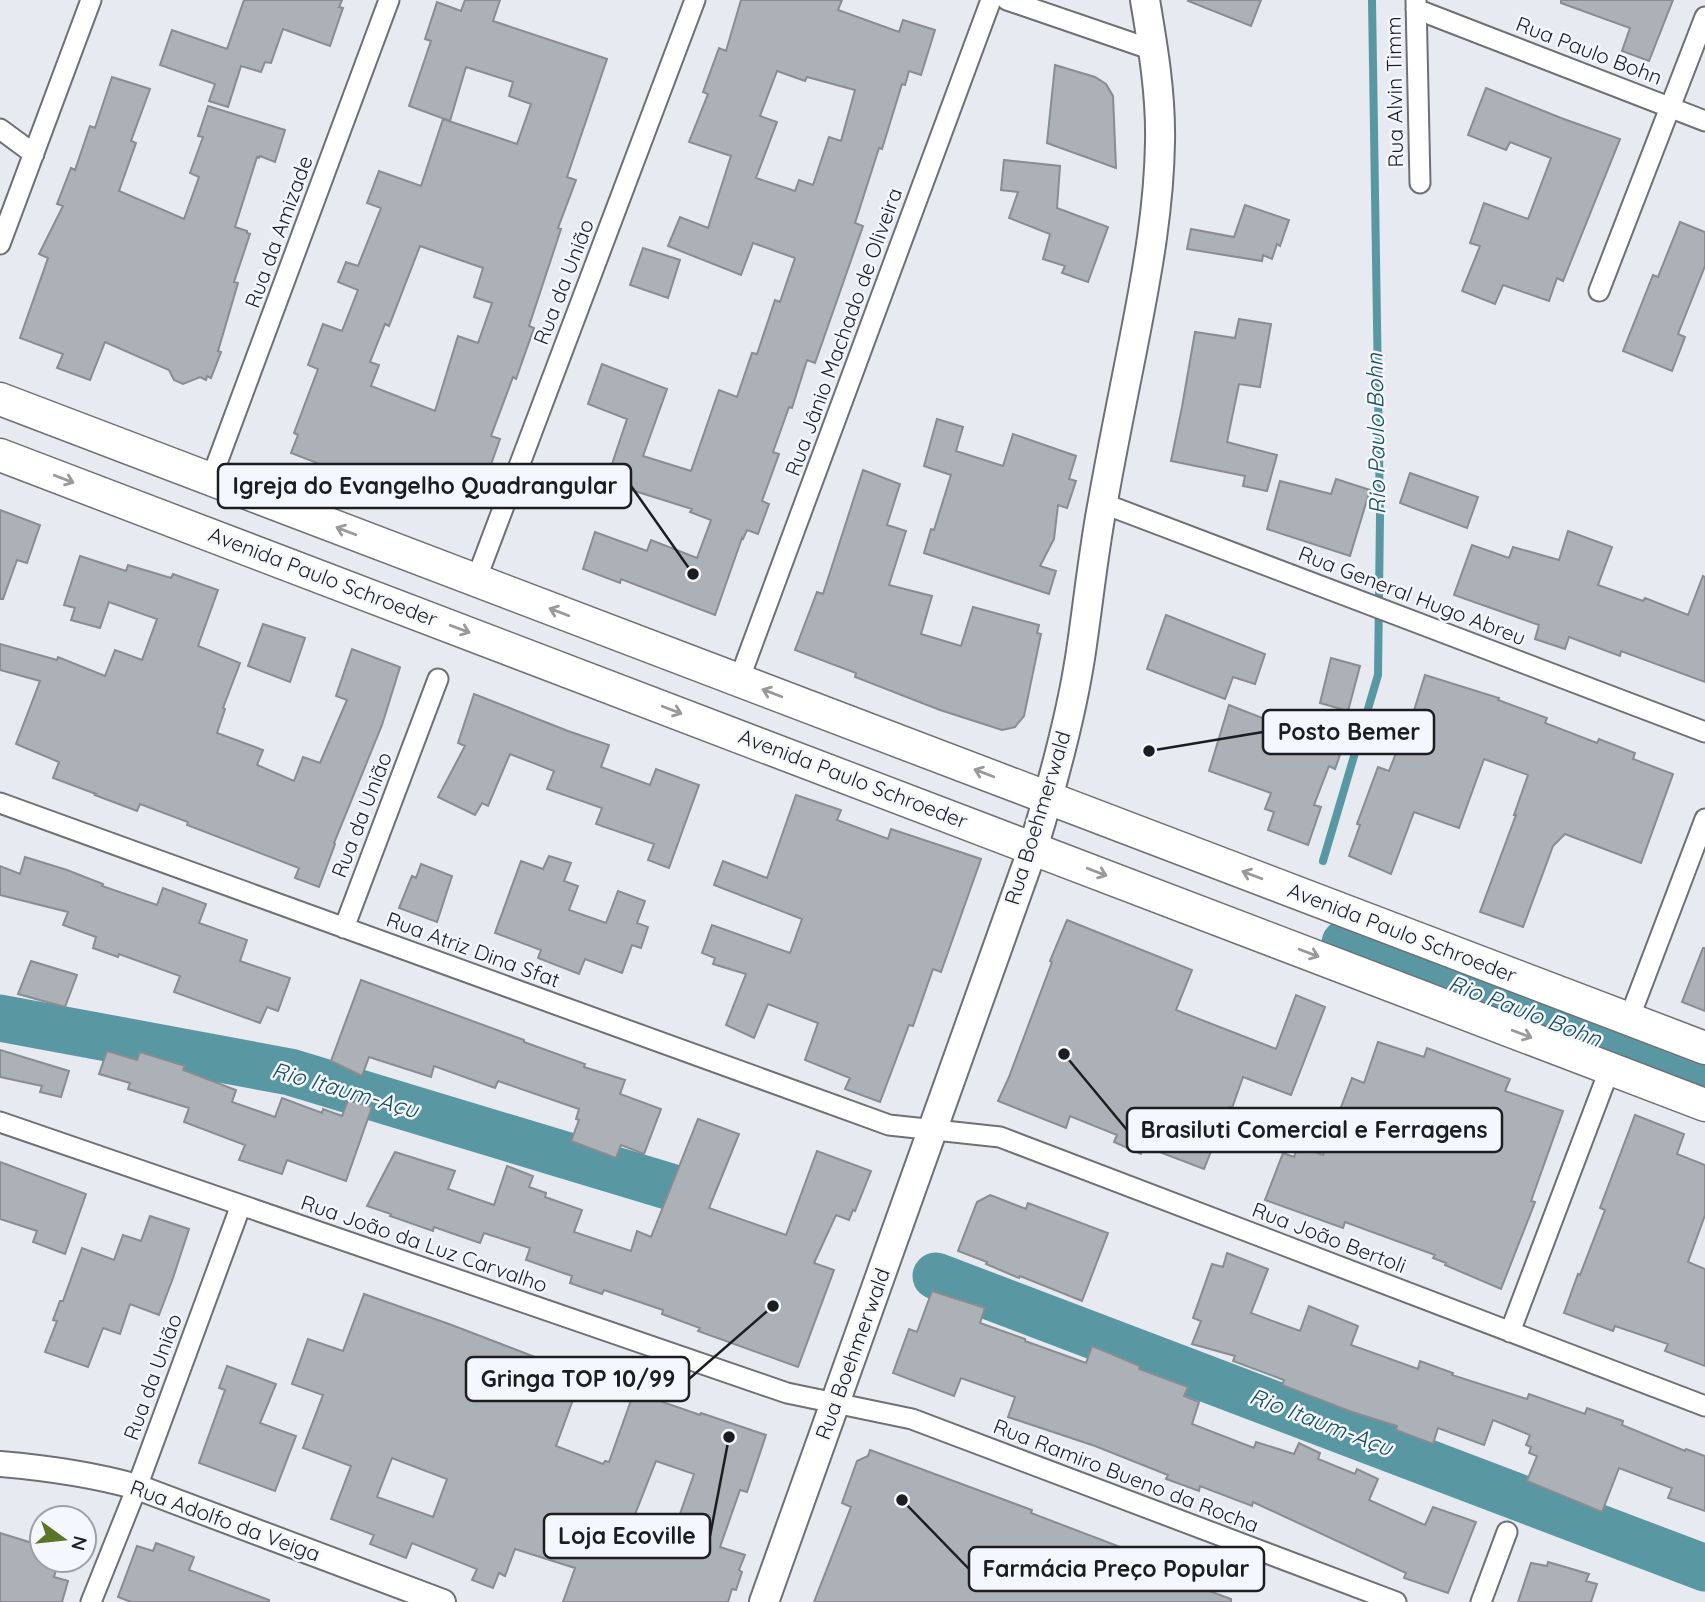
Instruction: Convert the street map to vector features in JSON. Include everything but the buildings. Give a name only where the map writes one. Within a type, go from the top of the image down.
[{"type":"main road","name":"Rua Boehmerwald","points":[[764,1602],[1033,848],[1067,723],[1102,503],[1151,252],[1158,192],[1160,140],[1153,50],[1145,0]]},
{"type":"main road","name":"Avenida Paulo Schroeder","points":[[0,399],[1705,1048]]},
{"type":"main road","name":"Avenida Paulo Schroeder","points":[[0,455],[1705,1105]]},
{"type":"street","points":[[0,244],[91,0]]},
{"type":"street","name":"Rua da Amizade","points":[[211,479],[389,0]]},
{"type":"street","name":"Rua da União","points":[[475,580],[695,0]]},
{"type":"street","name":"Rua Jânio Machado de Oliveira","points":[[739,680],[990,0]]},
{"type":"street","points":[[1007,0],[1153,50]]},
{"type":"street","name":"Rua Paulo Bohn","points":[[1416,5],[1705,121]]},
{"type":"street","name":"Rua Alvin Timm","points":[[1416,5],[1420,183]]},
{"type":"street","points":[[1599,291],[1705,17]]},
{"type":"street","points":[[0,129],[34,154]]},
{"type":"street","name":"Rua General Hugo Abreu","points":[[1102,503],[1705,732]]},
{"type":"street","name":"Rua da União","points":[[344,928],[438,679]]},
{"type":"street","name":"Rua Atriz Dina Sfat","points":[[0,803],[889,1125],[933,1129]]},
{"type":"street","points":[[1629,1019],[1705,819]]},
{"type":"street","points":[[1510,1332],[1610,1068]]},
{"type":"street","name":"Rua João da Luz Carvalho","points":[[0,1122],[787,1393],[836,1403]]},
{"type":"street","name":"Rua João Bertoli","points":[[933,1129],[1000,1137],[1705,1406]]},
{"type":"street","name":"Rua da União","points":[[91,1602],[137,1487],[241,1205]]},
{"type":"street","name":"Rua Ramiro Bueno da Rocha","points":[[836,1403],[912,1419],[1396,1602]]},
{"type":"street","name":"Rua Adolfo da Veiga","points":[[0,1464],[99,1476],[137,1487],[443,1602]]},
{"type":"street","points":[[1481,1602],[1507,1532]]},
{"type":"waterway","name":"Rio Paulo Bohn","points":[[1323,861],[1378,675],[1380,516],[1372,0]]},
{"type":"waterway","name":"Rio Paulo Bohn","points":[[1345,943],[1705,1079]]},
{"type":"waterway","name":"Rio Itaum-Açu","points":[[0,1018],[290,1072],[684,1191]]},
{"type":"waterway","name":"Rio Itaum-Açu","points":[[936,1276],[1705,1568]]},
{"type":"place","name":"Igreja do Evangelho Quadrangular","points":[[693,574]]},
{"type":"place","name":"Posto Bemer","points":[[1149,751]]},
{"type":"place","name":"Brasiluti Comercial e Ferragens","points":[[1064,1054]]},
{"type":"place","name":"Gringa TOP 10/99","points":[[773,1306]]},
{"type":"place","name":"Loja Ecoville","points":[[729,1437]]},
{"type":"place","name":"Farmácia Preço Popular","points":[[902,1500]]}]
